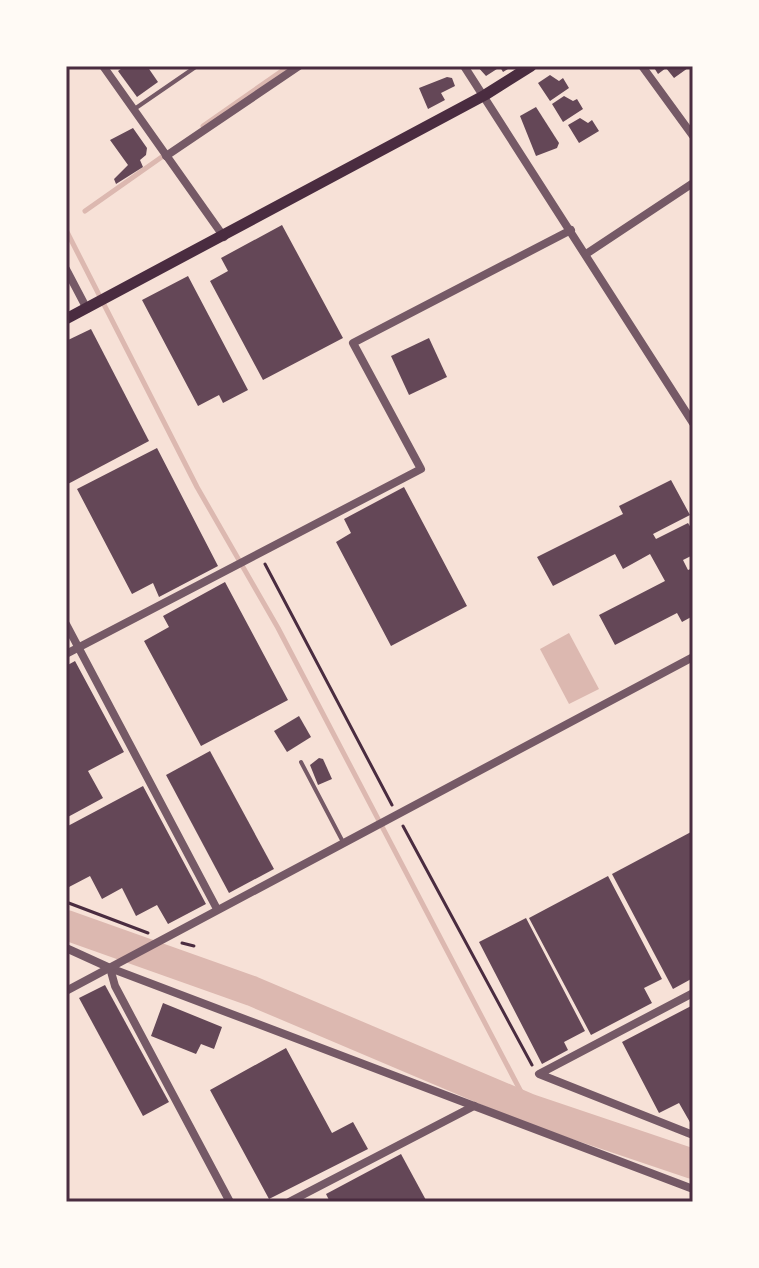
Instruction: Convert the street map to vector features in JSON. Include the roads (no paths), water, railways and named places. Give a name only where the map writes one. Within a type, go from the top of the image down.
[{"type":"main road","points":[[66,319],[485,95],[531,66]]},
{"type":"street","points":[[103,66],[224,237]]},
{"type":"street","points":[[166,156],[299,66]]},
{"type":"street","points":[[464,66],[693,423]]},
{"type":"street","points":[[642,66],[693,136]]},
{"type":"street","points":[[586,254],[693,183]]},
{"type":"street","points":[[66,654],[421,469],[353,343],[571,230]]},
{"type":"street","points":[[66,269],[87,309]]},
{"type":"street","points":[[66,624],[217,909]]},
{"type":"street","points":[[66,991],[693,657]]},
{"type":"street","points":[[66,948],[110,968],[693,1189]]},
{"type":"street","points":[[110,968],[115,986],[230,1202]]},
{"type":"street","points":[[693,993],[539,1074],[693,1135]]},
{"type":"street","points":[[289,1202],[474,1106]]},
{"type":"lane","points":[[133,110],[197,66]]},
{"type":"lane","points":[[301,762],[343,842]]},
{"type":"waterway","points":[[203,126],[289,66]]},
{"type":"waterway","points":[[85,211],[166,154]]},
{"type":"waterway","points":[[66,230],[197,487],[278,628],[530,1109]]},
{"type":"waterway","points":[[66,925],[252,991],[530,1109],[693,1164]]}]
